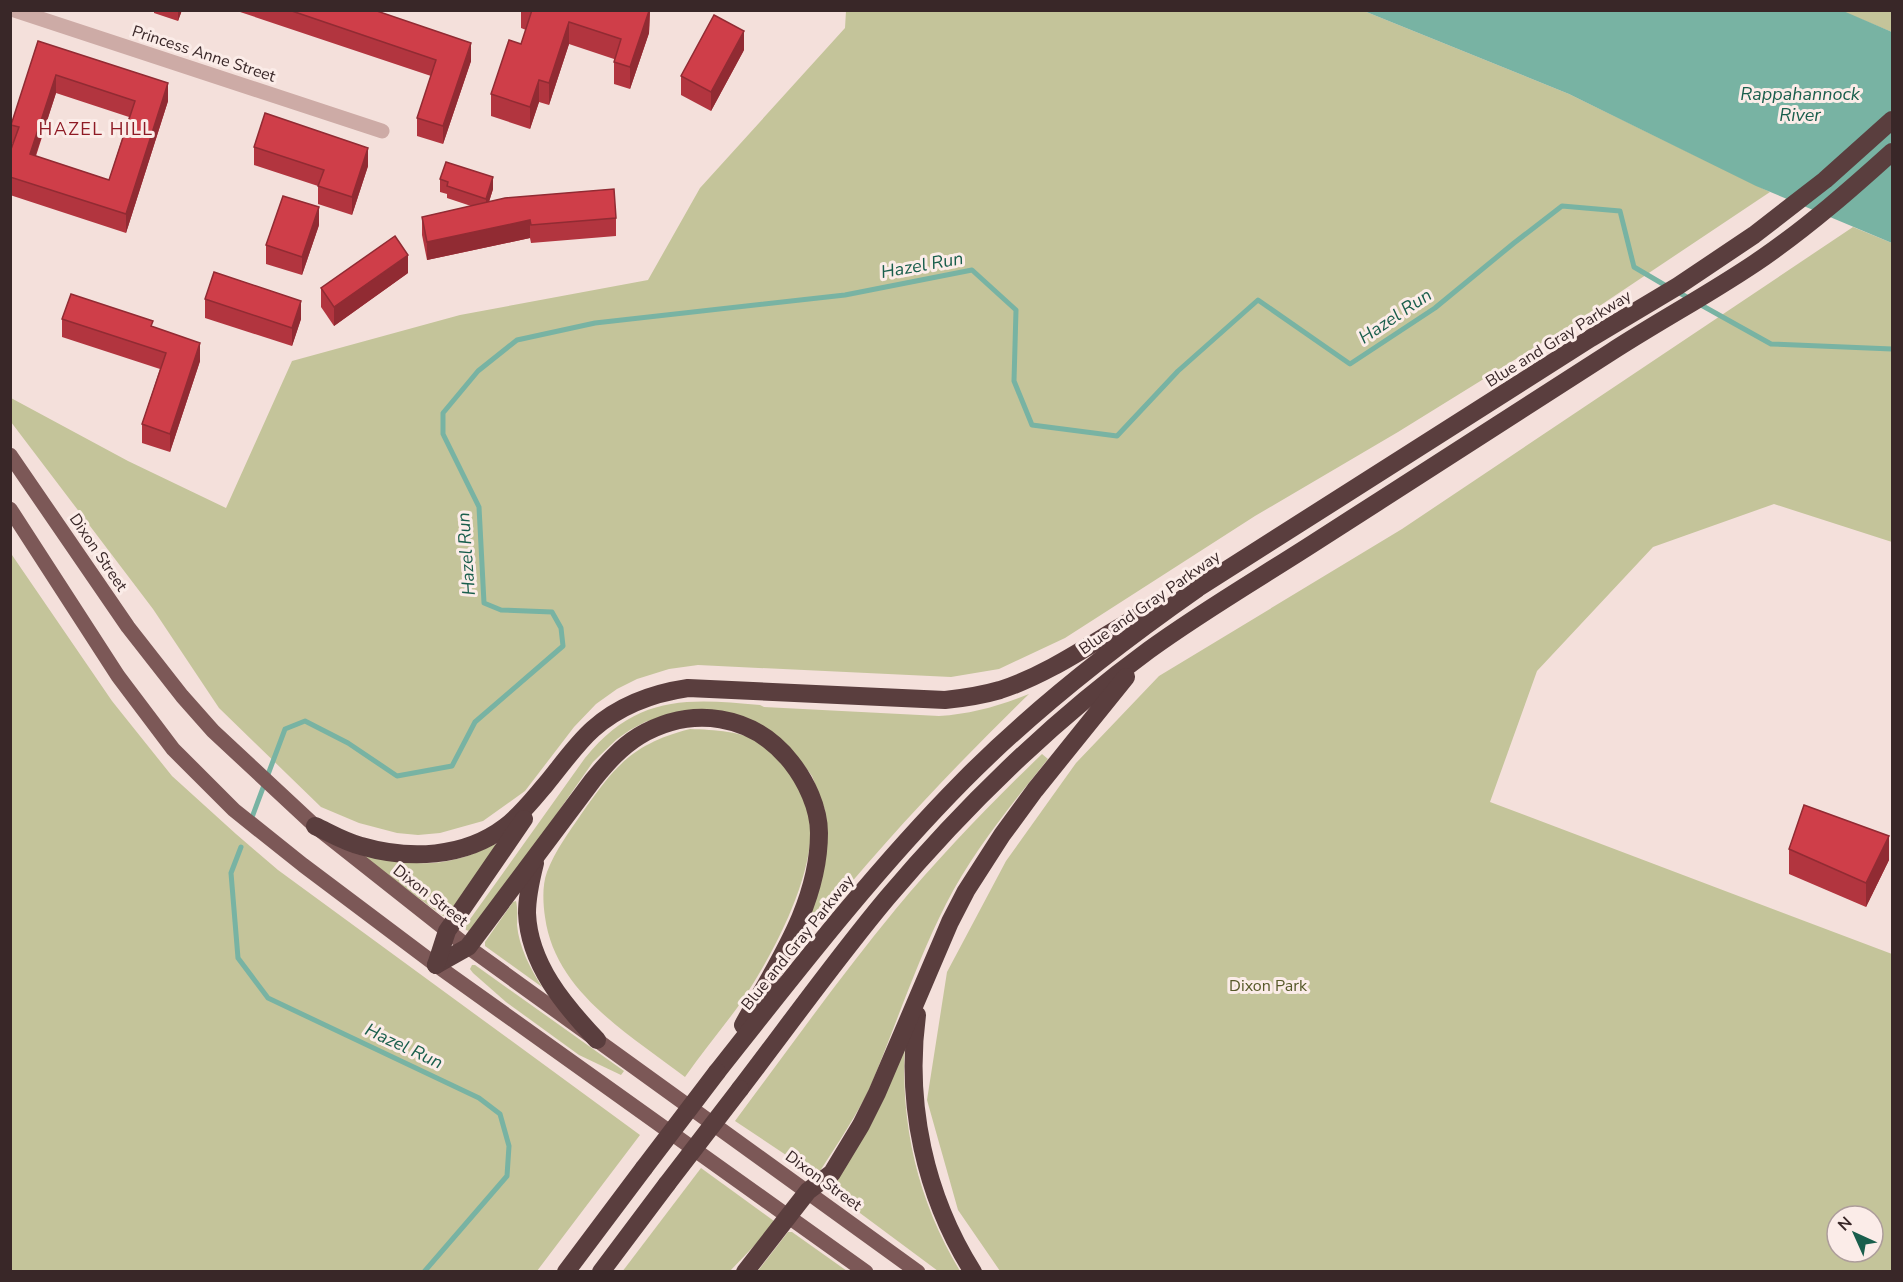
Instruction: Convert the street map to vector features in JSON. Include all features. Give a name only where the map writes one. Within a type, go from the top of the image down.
[{"type":"highway","name":"Blue and Gray Parkway","points":[[567,1272],[717,1072],[869,884],[964,780],[1021,726],[1141,627],[1245,558],[1591,338],[1678,286],[1754,235],[1825,180],[1893,120]]},
{"type":"highway","points":[[601,1272],[886,900],[953,823],[1046,735],[1148,650],[1215,604],[1763,257],[1822,214],[1893,152]]},
{"type":"highway","points":[[315,826],[360,846],[389,852],[435,854],[462,849],[504,828],[522,812],[593,729],[618,710],[642,699],[667,691],[688,688],[945,700],[971,697],[1000,690],[1029,678],[1245,558]]},
{"type":"highway","points":[[745,1272],[808,1191],[832,1173],[861,1125],[950,922],[966,891],[1002,835],[1035,790],[1148,650]]},
{"type":"highway","points":[[436,964],[468,947],[605,765],[623,748],[639,736],[662,725],[693,719],[726,720],[747,727],[765,736],[783,752],[797,770],[808,790],[816,812],[819,830],[815,873],[807,902],[795,931],[717,1072]]},
{"type":"highway","points":[[436,964],[447,931],[546,784]]},
{"type":"highway","points":[[537,855],[529,889],[527,911],[536,957],[554,988],[597,1040]]},
{"type":"highway","points":[[920,994],[913,1058],[920,1138],[937,1199],[948,1226],[973,1272]]},
{"type":"main road","name":"Dixon Street","points":[[10,455],[128,627],[213,731],[315,826],[468,947],[918,1272]]},
{"type":"main road","points":[[10,509],[118,676],[173,749],[234,810],[303,865],[436,964],[866,1272]]},
{"type":"street","name":"Princess Anne Street","points":[[14,10],[382,130]]},
{"type":"green space","points":[[846,11],[1364,11],[1569,94],[1770,192],[1577,321],[1398,432],[1255,516],[1065,638],[999,669],[951,677],[698,665],[669,669],[637,679],[617,689],[596,704],[574,727],[525,791],[483,821],[440,833],[418,835],[397,833],[359,823],[321,807],[219,708],[153,609],[11,422],[11,398],[128,461],[226,508],[292,361],[460,315],[648,280],[700,188],[845,28]]},
{"type":"green space","points":[[1841,11],[1892,11],[1892,32]]},
{"type":"green space","name":"Dixon Park","points":[[1853,227],[1892,243],[1892,542],[1774,504],[1653,547],[1537,671],[1490,802],[1892,954],[1892,1271],[1000,1271],[958,1210],[927,1100],[947,972],[1006,861],[1076,763],[1159,676],[1402,529]]},
{"type":"green space","points":[[12,555],[112,701],[172,776],[278,870],[640,1135],[537,1271],[11,1271]]},
{"type":"green space","points":[[1029,694],[918,808],[814,928],[806,923],[827,832],[825,810],[812,776],[778,737],[667,715],[630,730],[593,762],[532,849],[469,931],[466,930],[465,926],[585,758],[604,737],[623,722],[643,712],[664,705],[709,701],[764,707],[939,716],[985,709]]},
{"type":"green space","points":[[690,729],[738,734],[770,747],[783,760],[805,796],[811,826],[809,852],[802,881],[779,938],[737,1008],[685,1077],[619,1027],[579,989],[563,968],[552,944],[545,917],[543,894],[547,872],[558,849],[615,770],[639,750],[653,742]]},
{"type":"green space","points":[[1042,754],[1048,759],[980,847],[946,904],[916,971],[871,1085],[820,1171],[816,1168],[813,1173],[735,1121],[895,910],[930,869]]},
{"type":"green space","points":[[495,844],[497,846],[448,914],[443,916],[357,853],[411,863],[444,862]]},
{"type":"green space","points":[[516,901],[520,941],[529,965],[542,987],[485,946],[485,942]]},
{"type":"green space","points":[[472,965],[624,1071],[621,1075],[579,1055],[506,1002],[473,973],[470,969]]},
{"type":"green space","points":[[905,1043],[906,1103],[915,1162],[933,1217],[960,1271],[938,1271],[829,1190],[865,1133]]},
{"type":"green space","points":[[701,1168],[774,1221],[773,1226],[730,1271],[622,1272]]},
{"type":"green space","points":[[788,1232],[792,1232],[847,1271],[757,1272]]},
{"type":"water","name":"Rappahannock River","points":[[1841,10],[1892,32],[1892,243],[1756,186],[1569,94],[1364,11]]},
{"type":"building","points":[[289,10],[374,10],[471,43],[443,126],[417,118],[436,60]]},
{"type":"building","points":[[532,10],[649,11],[630,67],[614,62],[621,39],[569,22],[549,83],[539,80],[530,107],[491,94],[509,40],[521,44]]},
{"type":"building","points":[[714,15],[744,31],[711,92],[681,76]]},
{"type":"building","points":[[38,41],[168,83],[126,214],[10,177],[10,152],[19,127],[11,125]],"holes":[[[56,75],[135,101],[109,180],[30,154]]]},
{"type":"building","points":[[265,113],[368,148],[352,197],[318,186],[324,170],[254,147]]},
{"type":"building","points":[[446,162],[493,177],[486,199],[447,186],[448,182],[440,179]]},
{"type":"building","points":[[614,189],[616,218],[531,225],[530,220],[427,242],[422,217],[505,198]]},
{"type":"building","points":[[283,196],[319,207],[302,257],[266,245]]},
{"type":"building","points":[[395,236],[408,255],[334,307],[321,288]]},
{"type":"building","points":[[214,272],[301,301],[292,328],[205,299]]},
{"type":"building","points":[[71,294],[153,321],[151,326],[200,343],[170,434],[142,424],[166,353],[62,319]]},
{"type":"building","points":[[1804,805],[1889,836],[1866,883],[1789,849]]},
{"type":"waterway","name":"Hazel Run","points":[[251,820],[285,729],[305,721],[348,743],[397,776],[452,766],[475,722],[563,646],[561,628],[552,612],[501,610],[484,603],[479,507],[443,434],[443,413],[478,371],[517,340],[595,323],[845,295],[972,270],[1016,310],[1014,381],[1032,425],[1117,436],[1178,371],[1258,300],[1350,364],[1435,308],[1562,206],[1620,211],[1634,267],[1668,287]]},
{"type":"waterway","name":"Hazel Run","points":[[1676,291],[1771,344],[1892,349]]},
{"type":"waterway","name":"Hazel Run","points":[[241,847],[231,873],[238,958],[268,998],[479,1098],[500,1114],[509,1146],[507,1176],[424,1272]]},
{"type":"district","name":"HAZEL HILL","points":[[96,129]]}]
